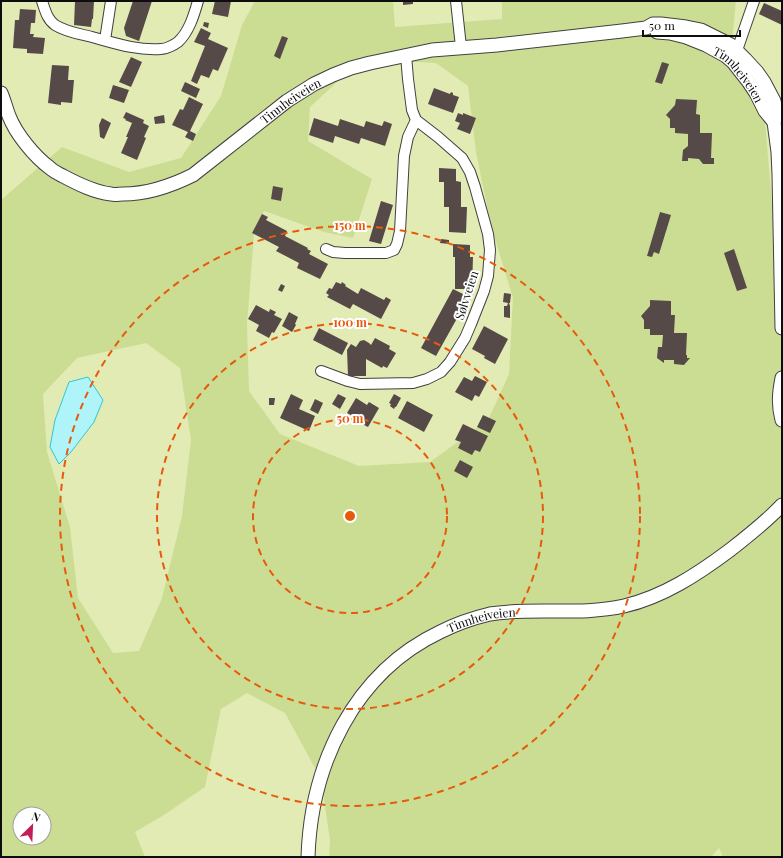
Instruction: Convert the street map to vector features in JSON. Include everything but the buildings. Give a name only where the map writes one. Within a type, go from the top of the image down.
[{"type":"street","points":[[42,1],[47,17],[54,24],[66,30],[122,45],[163,49],[177,42],[187,30],[194,15],[198,1]]},
{"type":"street","points":[[105,40],[110,1]]},
{"type":"street","points":[[456,1],[461,47]]},
{"type":"street","points":[[735,56],[754,1]]},
{"type":"street","name":"Tinnheiveien","points":[[1,93],[9,117],[18,133],[50,169],[79,185],[94,190],[112,194],[130,194],[162,188],[193,175],[287,101],[314,84],[351,68],[432,50],[447,50],[461,47],[496,45],[622,31],[646,28],[653,24],[701,30],[712,34],[731,45],[735,56],[757,72],[774,101],[777,113],[774,122],[778,152],[781,205],[782,328]]},
{"type":"street","points":[[326,249],[333,252],[376,254],[394,250],[397,244],[400,232],[404,156],[408,138],[416,120],[412,110],[406,55]]},
{"type":"street","name":"Sølvveien","points":[[321,371],[348,382],[360,384],[413,383],[427,379],[441,372],[450,362],[465,338],[478,307],[488,276],[490,250],[488,234],[475,187],[470,172],[462,158],[416,120]]},
{"type":"street","points":[[782,378],[779,396],[780,414],[782,420]]},
{"type":"street","name":"Tinnheiveien","points":[[308,857],[309,835],[313,808],[321,777],[332,745],[362,695],[381,673],[404,653],[428,637],[457,624],[489,615],[517,611],[596,610],[623,606],[650,598],[680,583],[708,566],[776,514],[782,505]]},
{"type":"green space","points":[[1,1],[782,1],[782,857],[1,857]]},
{"type":"green space","points":[[255,1],[393,1],[395,27],[502,19],[502,1],[736,1],[732,41],[763,97],[782,324],[782,857],[723,857],[719,848],[711,857],[329,857],[330,840],[321,779],[285,713],[247,693],[221,709],[205,787],[164,815],[135,832],[145,857],[1,857],[1,200],[62,147],[129,172],[181,158],[221,96],[242,25]],"holes":[[[397,61],[436,63],[468,86],[476,152],[491,226],[513,298],[509,374],[488,420],[430,462],[359,466],[280,434],[249,391],[247,325],[254,234],[264,211],[324,232],[353,238],[372,179],[308,141],[310,107],[348,72]],[[146,343],[180,368],[191,440],[182,516],[162,598],[139,651],[113,653],[78,598],[70,527],[47,452],[43,394],[77,358]]]},
{"type":"water","points":[[88,377],[103,400],[94,422],[71,452],[59,464],[50,447],[55,420],[69,382]]}]
